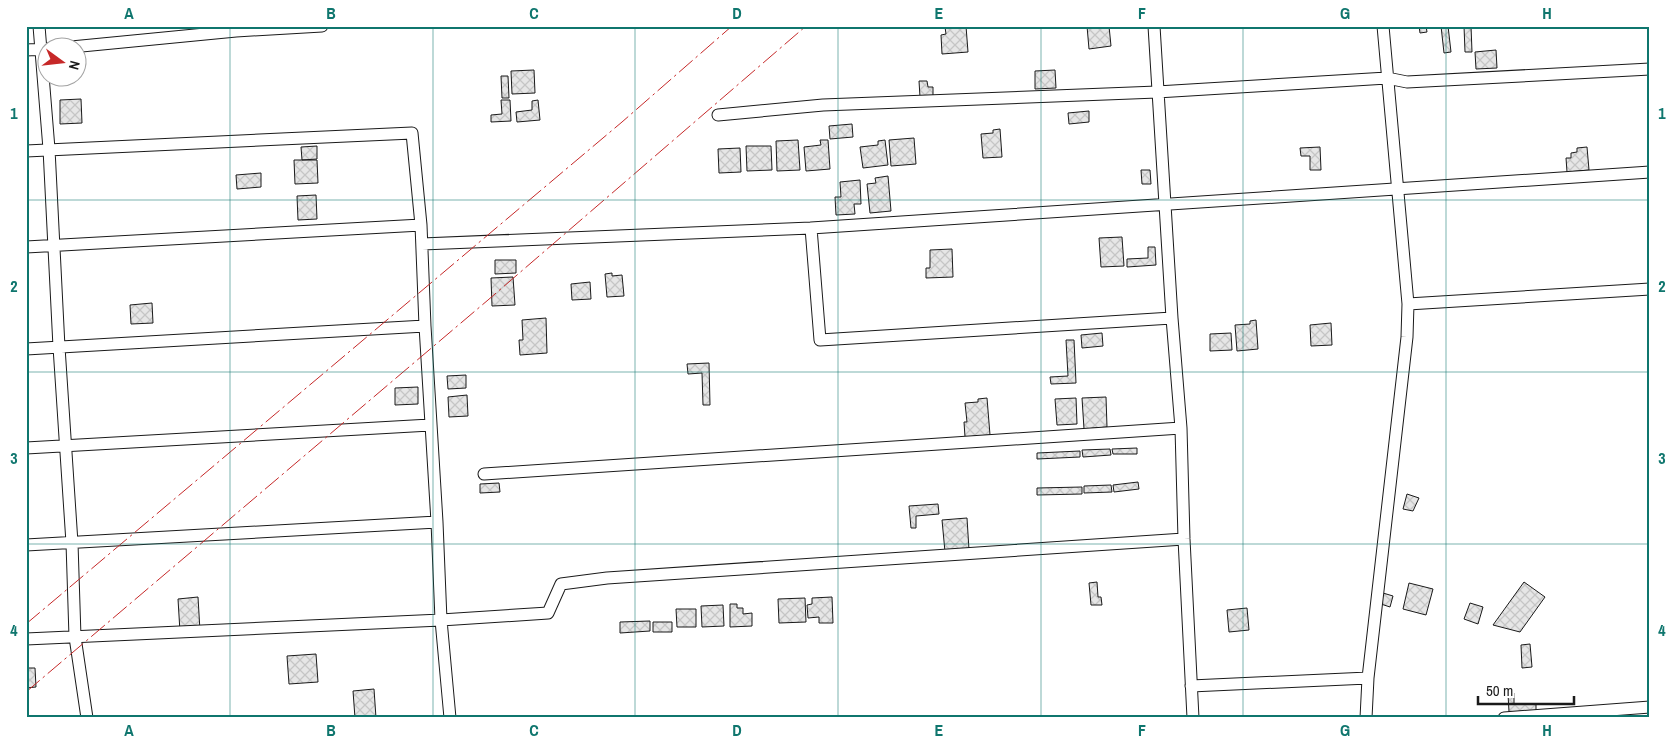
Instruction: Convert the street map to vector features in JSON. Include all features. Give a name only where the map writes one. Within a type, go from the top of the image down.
[{"type":"street","points":[[88,45],[236,31],[322,26]]},
{"type":"street","points":[[1154,26],[1172,318],[1181,428],[1184,539],[1193,718]]},
{"type":"street","points":[[1366,718],[1368,678],[1407,337],[1408,304],[1396,188],[1383,26]]},
{"type":"street","points":[[718,115],[823,105],[1157,92],[1387,78],[1407,82],[1650,69]]},
{"type":"street","points":[[46,88],[76,637],[87,718]]},
{"type":"street","points":[[26,151],[412,133],[421,225],[441,620],[450,718]]},
{"type":"street","points":[[422,244],[811,228],[1650,172]]},
{"type":"street","points":[[26,247],[421,225]]},
{"type":"street","points":[[811,228],[820,340],[1172,318]]},
{"type":"street","points":[[1408,304],[1650,289]]},
{"type":"street","points":[[26,349],[425,326]]},
{"type":"street","points":[[26,448],[430,424]]},
{"type":"street","points":[[484,474],[1181,428]]},
{"type":"street","points":[[26,545],[437,522]]},
{"type":"street","points":[[26,639],[441,620],[548,613],[561,584],[606,578],[1184,539]]},
{"type":"street","points":[[1191,686],[1368,678]]},
{"type":"street","points":[[1504,718],[1650,707]]},
{"type":"building","points":[[966,26],[968,52],[942,54],[941,35],[946,34],[945,27]]},
{"type":"building","points":[[1087,26],[1109,26],[1111,46],[1089,49]]},
{"type":"building","points":[[1419,26],[1426,26],[1427,32],[1420,33]]},
{"type":"building","points":[[1441,26],[1448,26],[1451,52],[1444,53]]},
{"type":"building","points":[[1464,26],[1471,26],[1472,52],[1465,52]]},
{"type":"building","points":[[1496,50],[1497,68],[1476,69],[1475,52]]},
{"type":"building","points":[[534,70],[535,93],[512,94],[511,71]]},
{"type":"building","points":[[1055,70],[1056,88],[1035,89],[1035,71]]},
{"type":"building","points":[[501,76],[508,76],[509,98],[502,98]]},
{"type":"building","points":[[919,81],[927,81],[928,87],[933,87],[933,96],[920,97]]},
{"type":"building","points":[[81,99],[82,123],[60,124],[60,100]]},
{"type":"building","points":[[501,100],[510,100],[511,121],[491,122],[491,115],[502,114]]},
{"type":"building","points":[[538,100],[540,120],[517,122],[516,112],[532,110],[532,101]]},
{"type":"building","points":[[1089,111],[1089,122],[1069,124],[1068,113]]},
{"type":"building","points":[[852,124],[853,137],[830,139],[829,126]]},
{"type":"building","points":[[1000,129],[1002,157],[983,158],[981,134],[993,133],[993,130]]},
{"type":"building","points":[[914,138],[916,164],[891,166],[889,140]]},
{"type":"building","points":[[798,140],[800,170],[777,171],[776,141]]},
{"type":"building","points":[[820,140],[828,140],[830,169],[806,171],[804,147],[821,145]]},
{"type":"building","points":[[885,140],[888,165],[863,168],[860,147],[878,145],[878,141]]},
{"type":"building","points":[[317,146],[317,159],[302,160],[301,147]]},
{"type":"building","points":[[746,146],[771,146],[772,170],[747,171]]},
{"type":"building","points":[[1320,147],[1321,170],[1310,170],[1310,156],[1301,156],[1300,148]]},
{"type":"building","points":[[1587,147],[1589,170],[1567,172],[1566,158],[1571,158],[1571,153],[1577,152],[1577,148]]},
{"type":"building","points":[[740,148],[741,172],[719,173],[718,149]]},
{"type":"building","points":[[294,160],[317,160],[318,183],[295,184]]},
{"type":"building","points":[[1141,170],[1150,170],[1151,184],[1142,184]]},
{"type":"building","points":[[261,173],[261,187],[237,189],[236,175]]},
{"type":"building","points":[[888,176],[891,211],[870,213],[867,184],[876,183],[875,178]]},
{"type":"building","points":[[860,180],[861,204],[854,204],[855,214],[836,215],[835,197],[841,197],[840,182]]},
{"type":"building","points":[[316,195],[317,219],[298,220],[297,196]]},
{"type":"building","points":[[1122,237],[1124,266],[1101,267],[1099,238]]},
{"type":"building","points":[[1148,247],[1155,247],[1156,265],[1127,267],[1127,259],[1148,258]]},
{"type":"building","points":[[952,249],[953,277],[926,278],[926,268],[930,268],[930,250]]},
{"type":"building","points":[[495,260],[516,260],[516,273],[495,274]]},
{"type":"building","points":[[612,273],[612,276],[622,275],[624,296],[607,297],[605,274]]},
{"type":"building","points":[[513,277],[515,305],[492,306],[491,278]]},
{"type":"building","points":[[590,282],[591,299],[572,300],[571,284]]},
{"type":"building","points":[[152,303],[153,323],[131,324],[130,305]]},
{"type":"building","points":[[546,318],[547,353],[520,355],[519,340],[523,340],[522,320]]},
{"type":"building","points":[[1256,320],[1258,349],[1237,351],[1235,325],[1250,324],[1250,321]]},
{"type":"building","points":[[1331,323],[1332,345],[1311,346],[1310,325]]},
{"type":"building","points":[[1102,333],[1103,346],[1082,348],[1081,335]]},
{"type":"building","points":[[1231,333],[1232,350],[1210,351],[1210,334]]},
{"type":"building","points":[[1066,340],[1074,340],[1076,383],[1051,384],[1050,377],[1068,376]]},
{"type":"building","points":[[709,363],[710,405],[703,405],[702,373],[688,374],[687,364]]},
{"type":"building","points":[[466,375],[466,388],[448,389],[447,376]]},
{"type":"building","points":[[418,387],[418,404],[395,405],[395,388]]},
{"type":"building","points":[[467,395],[468,416],[449,417],[448,397]]},
{"type":"building","points":[[1106,397],[1107,427],[1084,429],[1082,398]]},
{"type":"building","points":[[987,398],[990,435],[965,437],[964,422],[967,422],[965,403],[978,402],[978,399]]},
{"type":"building","points":[[1076,398],[1077,424],[1057,425],[1055,399]]},
{"type":"building","points":[[1137,448],[1137,454],[1113,454],[1112,449]]},
{"type":"building","points":[[1110,449],[1111,455],[1083,457],[1082,450]]},
{"type":"building","points":[[1080,451],[1080,457],[1037,459],[1037,453]]},
{"type":"building","points":[[1138,482],[1139,489],[1114,492],[1113,485]]},
{"type":"building","points":[[499,483],[500,492],[480,493],[480,484]]},
{"type":"building","points":[[1111,485],[1112,492],[1084,493],[1084,486]]},
{"type":"building","points":[[1082,487],[1082,494],[1037,495],[1037,488]]},
{"type":"building","points":[[1407,494],[1419,498],[1413,511],[1403,509]]},
{"type":"building","points":[[938,504],[939,514],[916,516],[916,528],[911,528],[909,506]]},
{"type":"building","points":[[967,518],[969,550],[945,552],[942,520]]},
{"type":"building","points":[[1097,582],[1098,597],[1101,597],[1102,605],[1091,605],[1089,583]]},
{"type":"building","points":[[1524,582],[1545,597],[1520,632],[1493,625]]},
{"type":"building","points":[[1409,583],[1433,589],[1426,615],[1403,609]]},
{"type":"building","points":[[1383,593],[1393,596],[1390,607],[1381,604]]},
{"type":"building","points":[[198,597],[200,631],[180,632],[178,599]]},
{"type":"building","points":[[832,597],[833,623],[819,623],[819,617],[808,618],[807,605],[812,604],[812,598]]},
{"type":"building","points":[[805,598],[806,622],[779,623],[778,599]]},
{"type":"building","points":[[1470,603],[1483,607],[1478,624],[1464,619]]},
{"type":"building","points":[[730,604],[737,604],[737,608],[743,608],[743,614],[752,613],[752,626],[730,627]]},
{"type":"building","points":[[723,605],[724,626],[702,627],[701,606]]},
{"type":"building","points":[[1247,608],[1249,630],[1229,632],[1227,610]]},
{"type":"building","points":[[676,609],[696,609],[696,627],[677,627]]},
{"type":"building","points":[[650,621],[650,631],[620,633],[620,622]]},
{"type":"building","points":[[653,622],[672,622],[672,632],[653,632]]},
{"type":"building","points":[[1530,644],[1532,667],[1522,668],[1521,645]]},
{"type":"building","points":[[316,654],[318,682],[289,684],[287,656]]},
{"type":"building","points":[[26,668],[35,668],[36,687],[26,688]]},
{"type":"building","points":[[374,689],[376,718],[355,718],[353,691]]},
{"type":"building","points":[[1514,693],[1514,704],[1536,704],[1536,712],[1509,712],[1508,694]]},
{"type":"power","points":[[26,624],[622,122],[732,26]]},
{"type":"power","points":[[26,692],[488,300],[806,26]]}]
